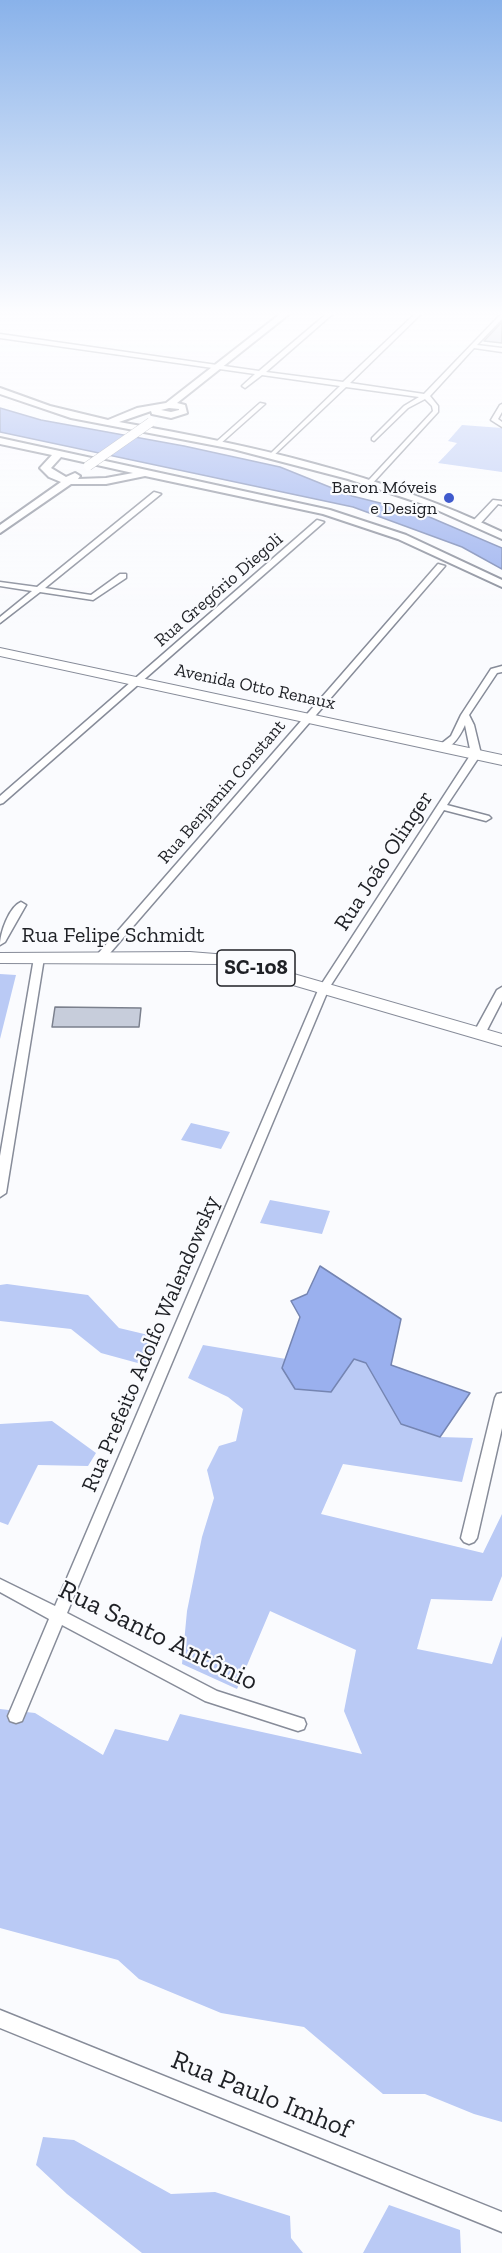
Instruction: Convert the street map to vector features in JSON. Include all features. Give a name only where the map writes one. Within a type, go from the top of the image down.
[{"type":"main road","points":[[83,416],[218,443],[370,484],[502,536]]},
{"type":"main road","points":[[110,422],[125,416]]},
{"type":"main road","points":[[0,530],[154,416]]},
{"type":"main road","points":[[179,435],[185,416]]},
{"type":"main road","points":[[0,441],[296,504],[351,520],[440,553],[502,584]]},
{"type":"main road","points":[[58,454],[48,463],[46,471],[70,479],[105,483],[123,481],[142,473]]},
{"type":"main road","name":"Avenida Otto Renaux","points":[[0,652],[502,760]]},
{"type":"main road","name":"Rua Felipe Schmidt","points":[[0,958],[190,957],[222,959],[502,1040]]},
{"type":"street","points":[[218,443],[248,416]]},
{"type":"street","points":[[272,456],[311,416]]},
{"type":"street","points":[[374,439],[397,416]]},
{"type":"street","points":[[370,484],[431,416]]},
{"type":"street","points":[[0,621],[157,494]]},
{"type":"street","points":[[476,524],[496,502],[502,503]]},
{"type":"street","name":"Rua Gregório Diegoli","points":[[0,801],[320,522]]},
{"type":"street","name":"Rua Benjamin Constant","points":[[100,958],[441,566]]},
{"type":"street","points":[[0,584],[40,588],[93,598],[123,576]]},
{"type":"street","points":[[442,747],[455,737],[465,715],[494,671],[502,669]]},
{"type":"street","points":[[465,715],[471,726],[470,740],[476,754]]},
{"type":"street","name":"Rua João Olinger","points":[[324,988],[476,754]]},
{"type":"street","points":[[442,807],[486,818]]},
{"type":"street","points":[[0,942],[21,905]]},
{"type":"street","points":[[0,1193],[39,958]]},
{"type":"street","name":"Rua Prefeito Adolfo Walendowsky","points":[[16,1716],[324,988]]},
{"type":"street","points":[[479,1034],[502,990]]},
{"type":"street","points":[[469,1538],[502,1398]]},
{"type":"street","name":"Rua Santo Antônio","points":[[0,1585],[211,1696],[298,1724]]},
{"type":"street","name":"Rua Paulo Imhof","points":[[0,2019],[502,2222]]},
{"type":"shaded area","points":[[0,416],[28,416],[280,467],[352,496],[420,513],[502,548],[502,569],[462,547],[353,507],[0,432]]},
{"type":"shaded area","points":[[462,425],[502,428],[502,472],[438,463],[457,443],[448,441]]},
{"type":"shaded area","points":[[0,974],[16,975],[0,1039]]},
{"type":"shaded area","points":[[191,1123],[230,1132],[221,1149],[181,1140]]},
{"type":"shaded area","points":[[270,1200],[330,1211],[322,1234],[260,1223]]},
{"type":"shaded area","points":[[320,1266],[401,1319],[391,1365],[470,1393],[440,1437],[401,1424],[366,1363],[354,1359],[331,1392],[295,1389],[282,1368],[300,1317],[291,1301],[307,1294]]},
{"type":"shaded area","points":[[0,1285],[88,1295],[119,1328],[161,1338],[145,1365],[101,1353],[71,1329],[0,1321]]},
{"type":"shaded area","points":[[203,1345],[286,1359],[282,1368],[295,1389],[331,1392],[354,1359],[366,1363],[401,1424],[440,1437],[473,1438],[462,1482],[343,1464],[321,1514],[483,1553],[502,1514],[502,1576],[492,1601],[431,1599],[417,1649],[492,1664],[502,1636],[502,2122],[474,2114],[425,2094],[383,2094],[304,2027],[221,2013],[139,1979],[118,1960],[0,1928],[0,1709],[35,1713],[103,1755],[115,1729],[168,1741],[180,1714],[362,1754],[344,1711],[356,1650],[270,1611],[237,1689],[182,1664],[187,1611],[202,1537],[214,1498],[207,1470],[219,1446],[236,1441],[243,1409],[228,1397],[188,1378]]},
{"type":"shaded area","points":[[52,1421],[96,1453],[88,1466],[38,1465],[8,1525],[0,1522],[0,1424]]},
{"type":"shaded area","points":[[43,2137],[74,2140],[171,2194],[215,2192],[290,2216],[291,2238],[303,2253],[142,2253],[67,2194],[36,2165]]},
{"type":"shaded area","points":[[389,2205],[460,2230],[461,2253],[363,2253]]},
{"type":"building","points":[[55,1007],[141,1008],[139,1027],[52,1027]]},
{"type":"place","name":"Baron Móveis e Design","points":[[449,498]]}]
